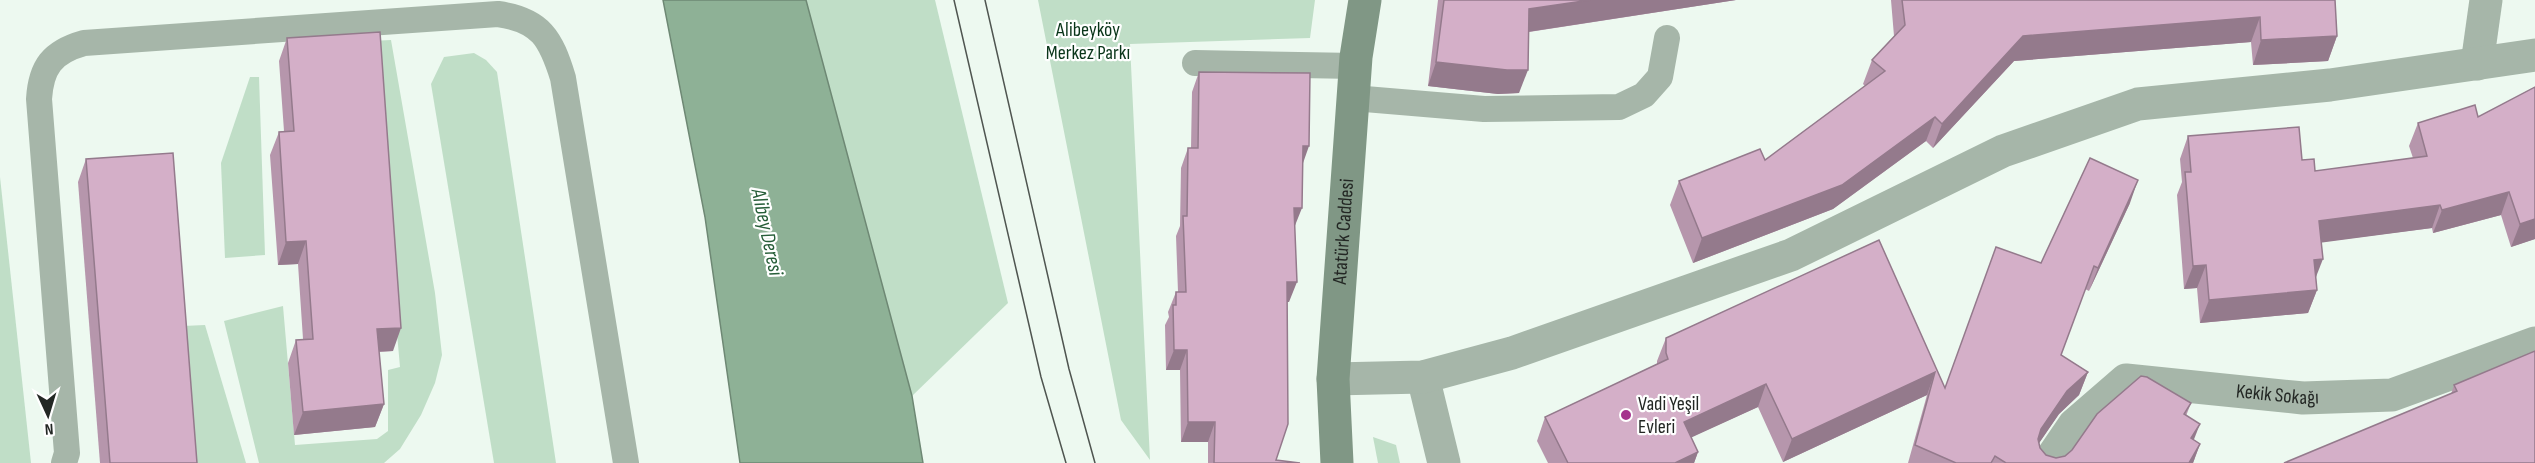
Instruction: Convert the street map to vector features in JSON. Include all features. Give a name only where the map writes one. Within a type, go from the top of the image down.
[{"type":"main road","name":"Atatürk Caddesi","points":[[1337,463],[1333,379],[1353,98],[1365,0]]},
{"type":"street","points":[[2477,64],[2486,0]]},
{"type":"street","points":[[1333,379],[1423,377],[1512,353],[1791,255],[2003,151],[2138,104],[2330,85],[2535,55]]},
{"type":"street","name":"Kekik Sokağı","points":[[2048,463],[2074,425],[2126,380],[2302,398],[2392,396],[2535,343]]},
{"type":"street","points":[[1423,377],[1444,463]]},
{"type":"lane","points":[[64,463],[67,453],[39,99],[40,79],[51,62],[65,48],[84,43],[498,14],[528,21],[540,29],[556,56],[562,78],[626,463]]},
{"type":"lane","points":[[1353,98],[1484,109],[1619,107],[1644,95],[1660,77],[1667,38]]},
{"type":"lane","points":[[1195,63],[1356,66]]},
{"type":"green space","points":[[806,0],[935,0],[1008,303],[912,396]]},
{"type":"green space","name":"Alibeyköy Merkez Parkı","points":[[1038,0],[1315,0],[1310,38],[1130,44],[1150,460],[1121,420]]},
{"type":"green space","points":[[391,40],[435,293],[442,355],[435,383],[421,415],[400,449],[384,463],[259,463],[224,321],[283,306],[295,445],[377,439],[388,431],[388,370],[400,367],[371,41]]},
{"type":"green space","points":[[474,53],[486,60],[497,72],[556,463],[494,463],[431,84],[444,57]]},
{"type":"green space","points":[[250,77],[259,77],[265,255],[225,258],[221,163]]},
{"type":"green space","points":[[0,177],[31,463],[0,463]]},
{"type":"green space","points":[[205,325],[246,463],[193,463],[183,326]]},
{"type":"green space","points":[[1373,437],[1396,445],[1400,463],[1378,463]]},
{"type":"water","name":"Alibey Deresi","points":[[663,0],[806,0],[912,396],[923,463],[740,463],[705,217]]},
{"type":"building","points":[[1444,0],[1590,0],[1529,9],[1528,70],[1507,70],[1436,62]]},
{"type":"building","points":[[1902,0],[2335,0],[2337,36],[2261,40],[2260,17],[2023,36],[1942,124],[1935,117],[1842,185],[1702,238],[1679,181],[1760,149],[1765,160],[1885,71],[1872,60],[1905,25]]},
{"type":"building","points":[[380,32],[401,328],[377,329],[384,404],[303,412],[296,340],[313,339],[306,241],[286,242],[279,132],[294,131],[287,38]]},
{"type":"building","points":[[1199,72],[1310,73],[1309,146],[1303,146],[1302,208],[1294,208],[1297,282],[1287,282],[1288,424],[1276,460],[1300,463],[1214,463],[1215,422],[1188,422],[1187,350],[1174,350],[1173,305],[1176,305],[1176,292],[1186,292],[1183,216],[1187,216],[1188,148],[1198,148]]},
{"type":"building","points":[[2535,87],[2535,219],[2520,224],[2509,192],[2442,210],[2440,205],[2319,221],[2323,259],[2314,260],[2317,290],[2209,300],[2206,265],[2193,266],[2185,172],[2191,172],[2188,136],[2299,127],[2302,160],[2314,159],[2315,171],[2427,156],[2418,123],[2475,105],[2478,117]]},
{"type":"building","points":[[173,153],[197,463],[110,463],[86,159]]},
{"type":"building","points":[[2090,158],[2138,180],[2098,268],[2094,266],[2061,355],[2088,372],[2067,391],[2041,429],[2038,439],[2040,448],[2046,455],[2056,458],[2065,456],[2072,450],[2097,414],[2141,376],[2147,377],[2191,403],[2184,414],[2200,424],[2191,438],[2200,444],[2189,463],[2006,463],[1995,456],[1991,463],[1956,463],[1915,445],[1935,372],[1792,439],[1766,384],[1684,422],[1698,452],[1675,463],[1568,463],[1545,417],[1668,359],[1666,338],[1879,240],[1945,388],[1996,247],[2041,263]]},
{"type":"building","points":[[2535,351],[2535,463],[2284,463],[2457,391],[2454,385]]},
{"type":"tram line","points":[[954,0],[1041,377],[1066,463]]},
{"type":"tram line","points":[[985,0],[1069,369],[1095,463]]},
{"type":"place","name":"Vadi Yeşil Evleri","points":[[1626,415]]}]
